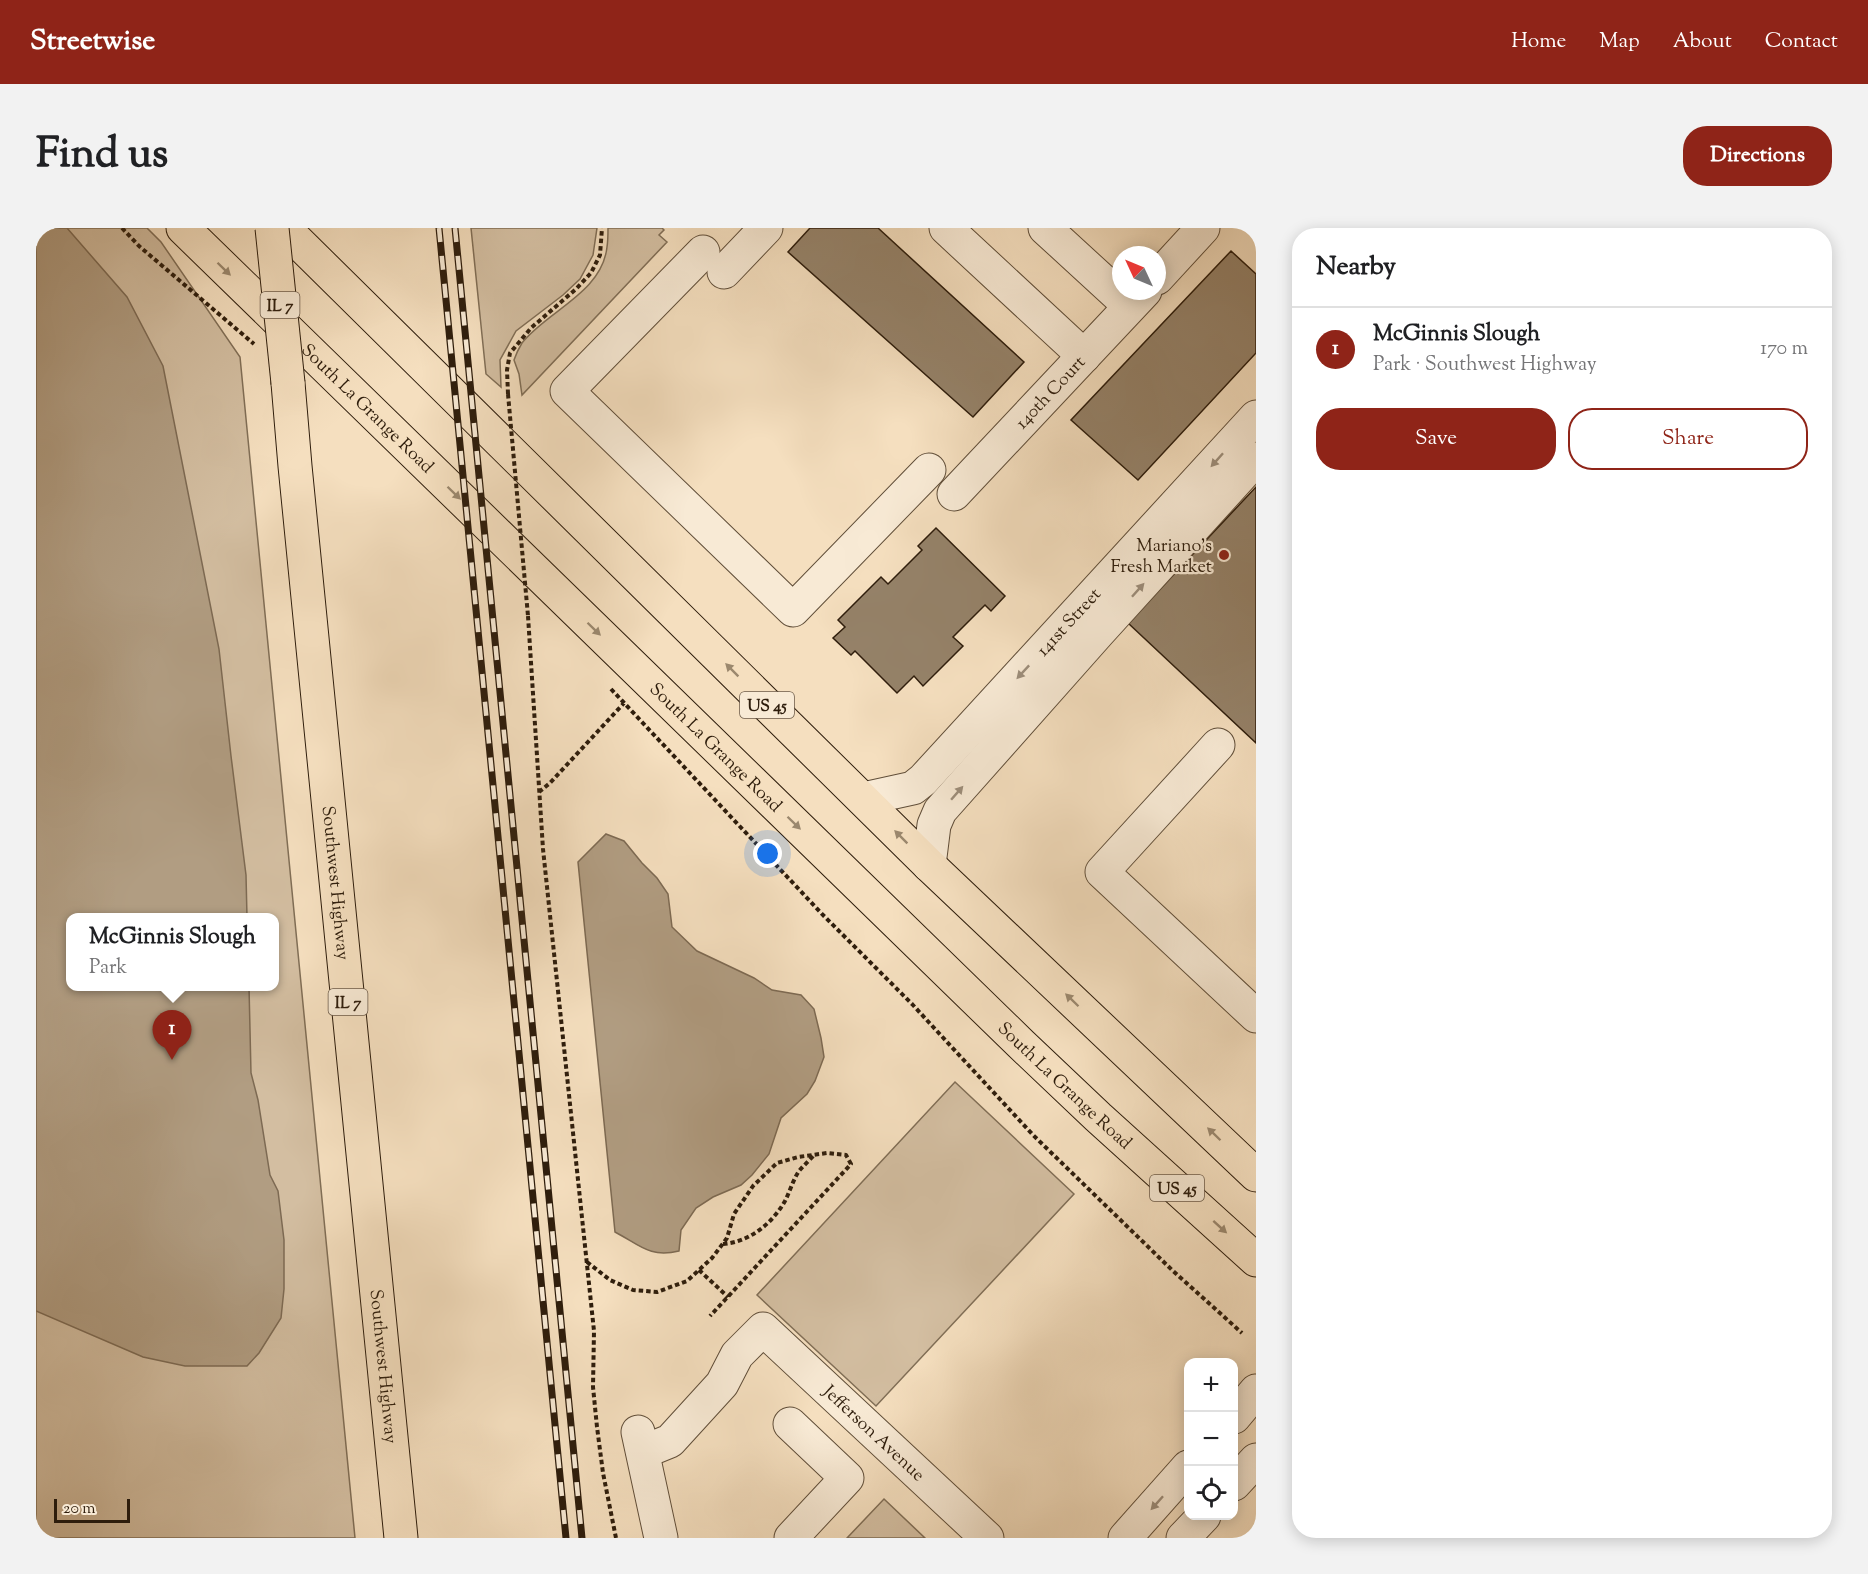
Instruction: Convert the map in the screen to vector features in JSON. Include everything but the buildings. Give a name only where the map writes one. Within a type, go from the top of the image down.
[{"type":"main road","name":"South La Grange Road","points":[[183,228],[1021,1044],[1256,1260]]},
{"type":"main road","name":"Southwest Highway","points":[[273,228],[401,1538]]},
{"type":"main road","name":"US 45","points":[[284,228],[929,865],[1256,1175]]},
{"type":"street","points":[[766,228],[714,262],[567,391],[793,610],[929,470]]},
{"type":"street","points":[[946,228],[1084,356]]},
{"type":"street","points":[[1045,228],[1112,279]]},
{"type":"street","points":[[1166,268],[1203,228]]},
{"type":"street","name":"140th Court","points":[[954,494],[1137,300]]},
{"type":"street","name":"141st Street","points":[[863,800],[913,788],[923,780],[1256,417]]},
{"type":"street","name":"141st Street","points":[[929,865],[934,825],[940,811],[1256,459]]},
{"type":"street","points":[[1218,745],[1102,872],[1256,1016]]},
{"type":"street","name":"Jefferson Avenue","points":[[661,1538],[640,1442],[670,1441],[722,1384],[736,1355],[762,1329],[987,1538]]},
{"type":"street","points":[[1237,1412],[1256,1391]]},
{"type":"street","points":[[790,1424],[847,1478],[791,1538]]},
{"type":"street","points":[[1238,1479],[1256,1460]]},
{"type":"street","points":[[1125,1538],[1184,1472]]},
{"type":"street","points":[[1183,1538],[1199,1520]]},
{"type":"path","points":[[122,228],[139,246],[258,348]]},
{"type":"path","points":[[602,228],[600,255],[591,273],[568,297],[531,327],[510,353],[507,370],[528,616],[538,792],[594,1331],[593,1388],[603,1473],[616,1538]]},
{"type":"path","points":[[517,595],[534,612]]},
{"type":"path","points":[[610,687],[823,915],[912,1004],[1033,1135],[1172,1270],[1242,1333]]},
{"type":"path","points":[[538,792],[550,783],[624,703]]},
{"type":"path","points":[[587,1262],[610,1280],[633,1290],[657,1292],[687,1281],[712,1258],[727,1238],[734,1214],[753,1186],[777,1163],[815,1154],[846,1155],[851,1164],[710,1316]]},
{"type":"path","points":[[722,1244],[747,1239],[771,1219],[784,1203],[798,1172],[815,1154]]},
{"type":"path","points":[[699,1270],[728,1297]]},
{"type":"shaded area","points":[[36,228],[147,228],[161,242],[240,357],[355,1538],[36,1538]]},
{"type":"shaded area","points":[[36,228],[67,228],[127,297],[163,366],[219,649],[246,875],[247,913],[66,913],[66,991],[249,991],[251,1073],[258,1100],[270,1175],[278,1191],[284,1240],[284,1289],[281,1318],[259,1353],[247,1366],[185,1366],[143,1357],[36,1311]]},
{"type":"shaded area","points":[[471,228],[597,228],[593,255],[580,279],[516,331],[500,360],[501,387],[486,374]]},
{"type":"shaded area","points":[[608,228],[662,228],[664,230],[659,235],[667,242],[522,395],[514,360],[522,343],[595,277],[603,263]]},
{"type":"shaded area","points":[[606,834],[624,841],[657,878],[668,894],[672,927],[697,951],[754,978],[772,990],[801,995],[814,1009],[824,1057],[815,1081],[807,1094],[781,1118],[769,1154],[741,1185],[713,1197],[696,1208],[681,1230],[679,1251],[669,1253],[645,1249],[615,1232],[578,862]]},
{"type":"shaded area","points":[[955,1082],[1074,1194],[876,1406],[757,1295]]},
{"type":"shaded area","points":[[884,1499],[925,1538],[847,1538]]},
{"type":"railway","points":[[439,228],[566,1538]]},
{"type":"railway","points":[[455,228],[582,1538]]},
{"type":"place","name":"Mariano's Fresh Market","points":[[1224,555]]},
{"type":"place","name":"McGinnis Slough","points":[[172,1060]]}]
